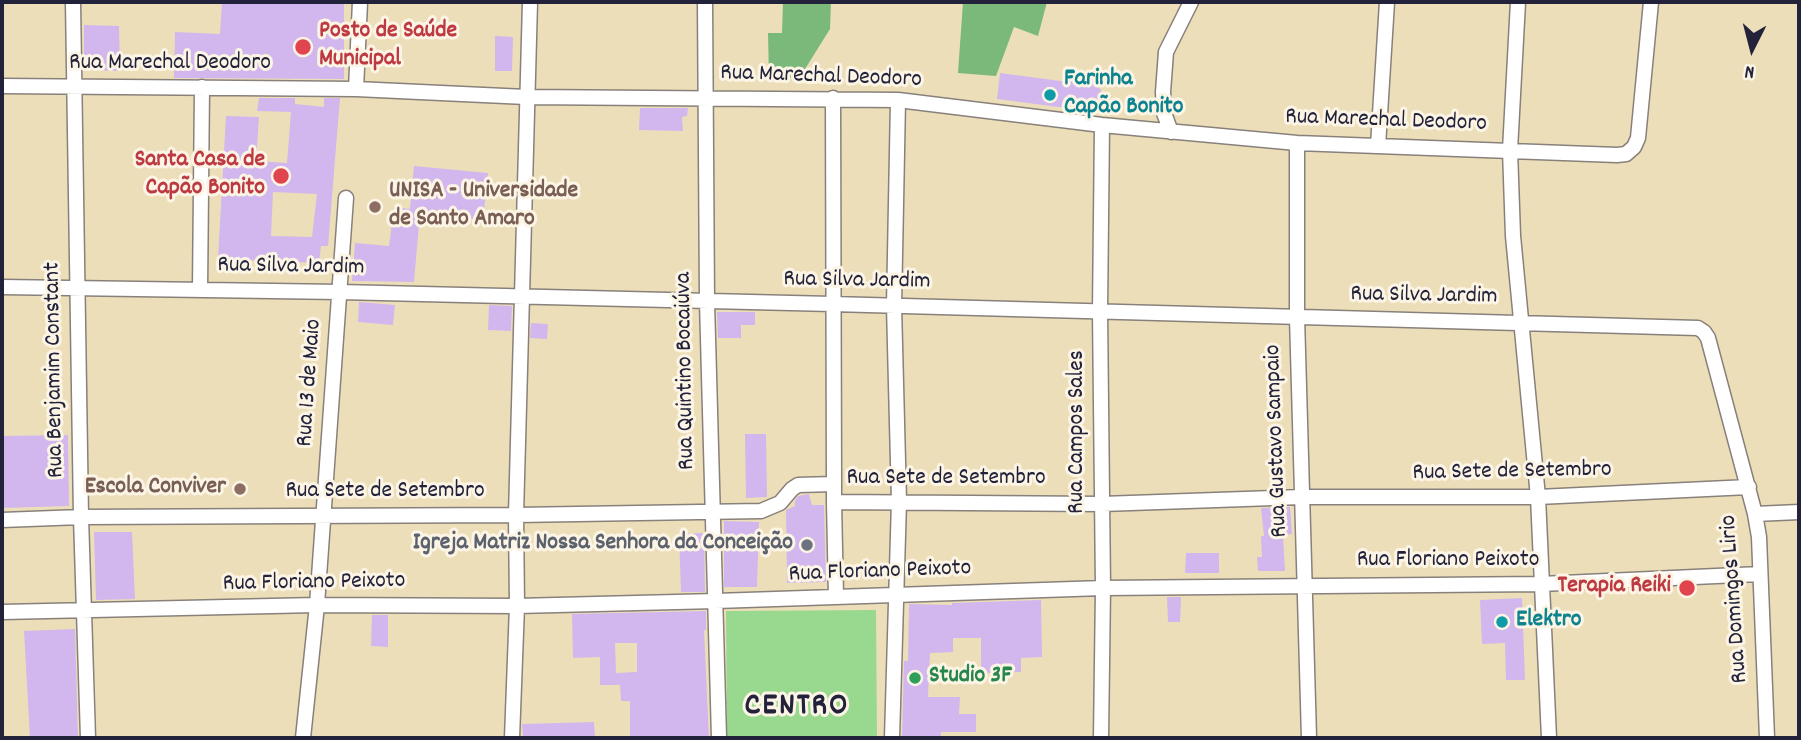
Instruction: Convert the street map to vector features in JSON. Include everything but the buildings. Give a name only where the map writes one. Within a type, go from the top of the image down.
[{"type":"street","name":"Rua Benjamim Constant","points":[[73,2],[81,517],[88,738]]},
{"type":"street","points":[[356,89],[360,2]]},
{"type":"street","points":[[512,738],[530,2]]},
{"type":"street","name":"Rua Quintino Bocaiúva","points":[[705,2],[707,302],[719,738]]},
{"type":"street","points":[[1171,132],[1164,113],[1166,52],[1191,2]]},
{"type":"street","points":[[1378,146],[1387,2]]},
{"type":"street","points":[[1518,2],[1510,150],[1513,236],[1519,323],[1538,498],[1549,738]]},
{"type":"street","name":"Rua Marechal Deodoro","points":[[2,86],[356,89],[526,96],[898,100],[1102,125],[1297,143],[1616,155],[1626,154],[1634,147],[1638,138],[1651,2]]},
{"type":"street","points":[[200,290],[202,87]]},
{"type":"street","points":[[833,98],[834,484]]},
{"type":"street","points":[[892,738],[899,501],[894,306],[898,100]]},
{"type":"street","name":"Rua Campos Sales","points":[[1101,738],[1102,125]]},
{"type":"street","name":"Rua Gustavo Sampaio","points":[[1297,143],[1297,317],[1309,738]]},
{"type":"street","name":"Rua 13 de Maio","points":[[303,738],[317,605],[346,198]]},
{"type":"street","name":"Rua Silva Jardim","points":[[2,287],[522,296],[1690,327],[1704,332],[1708,338]]},
{"type":"street","name":"Rua Domingos Lirio","points":[[1708,338],[1755,514],[1767,738]]},
{"type":"street","name":"Rua Sete de Setembro","points":[[2,520],[761,511],[780,503],[798,485],[834,484],[834,502],[1101,504],[1302,497],[1538,498],[1749,487]]},
{"type":"street","points":[[834,502],[836,597]]},
{"type":"street","points":[[1755,514],[1799,512]]},
{"type":"street","name":"Rua Floriano Peixoto","points":[[2,612],[317,605],[517,606],[1103,588],[1541,584],[1760,574]]},
{"type":"green space","points":[[783,2],[831,2],[830,29],[800,77],[769,80],[768,33],[782,33]]},
{"type":"green space","points":[[963,2],[1047,2],[1038,36],[1014,27],[996,76],[958,73]]},
{"type":"green space","points":[[876,610],[877,738],[727,738],[726,611]]},
{"type":"place","name":"Posto de Saúde Municipal","points":[[303,47]]},
{"type":"place","name":"Farinha Capão Bonito","points":[[1050,95]]},
{"type":"place","name":"Santa Casa de Capão Bonito","points":[[281,176]]},
{"type":"place","name":"UNISA - Universidade de Santo Amaro","points":[[375,207]]},
{"type":"place","name":"Escola Conviver","points":[[240,489]]},
{"type":"place","name":"Igreja Matriz Nossa Senhora da Conceição","points":[[807,545]]},
{"type":"place","name":"Terapia Reiki","points":[[1687,588]]},
{"type":"place","name":"Elektro","points":[[1502,622]]},
{"type":"place","name":"Studio 3F","points":[[915,678]]},
{"type":"district","name":"CENTRO","points":[[797,709]]}]
